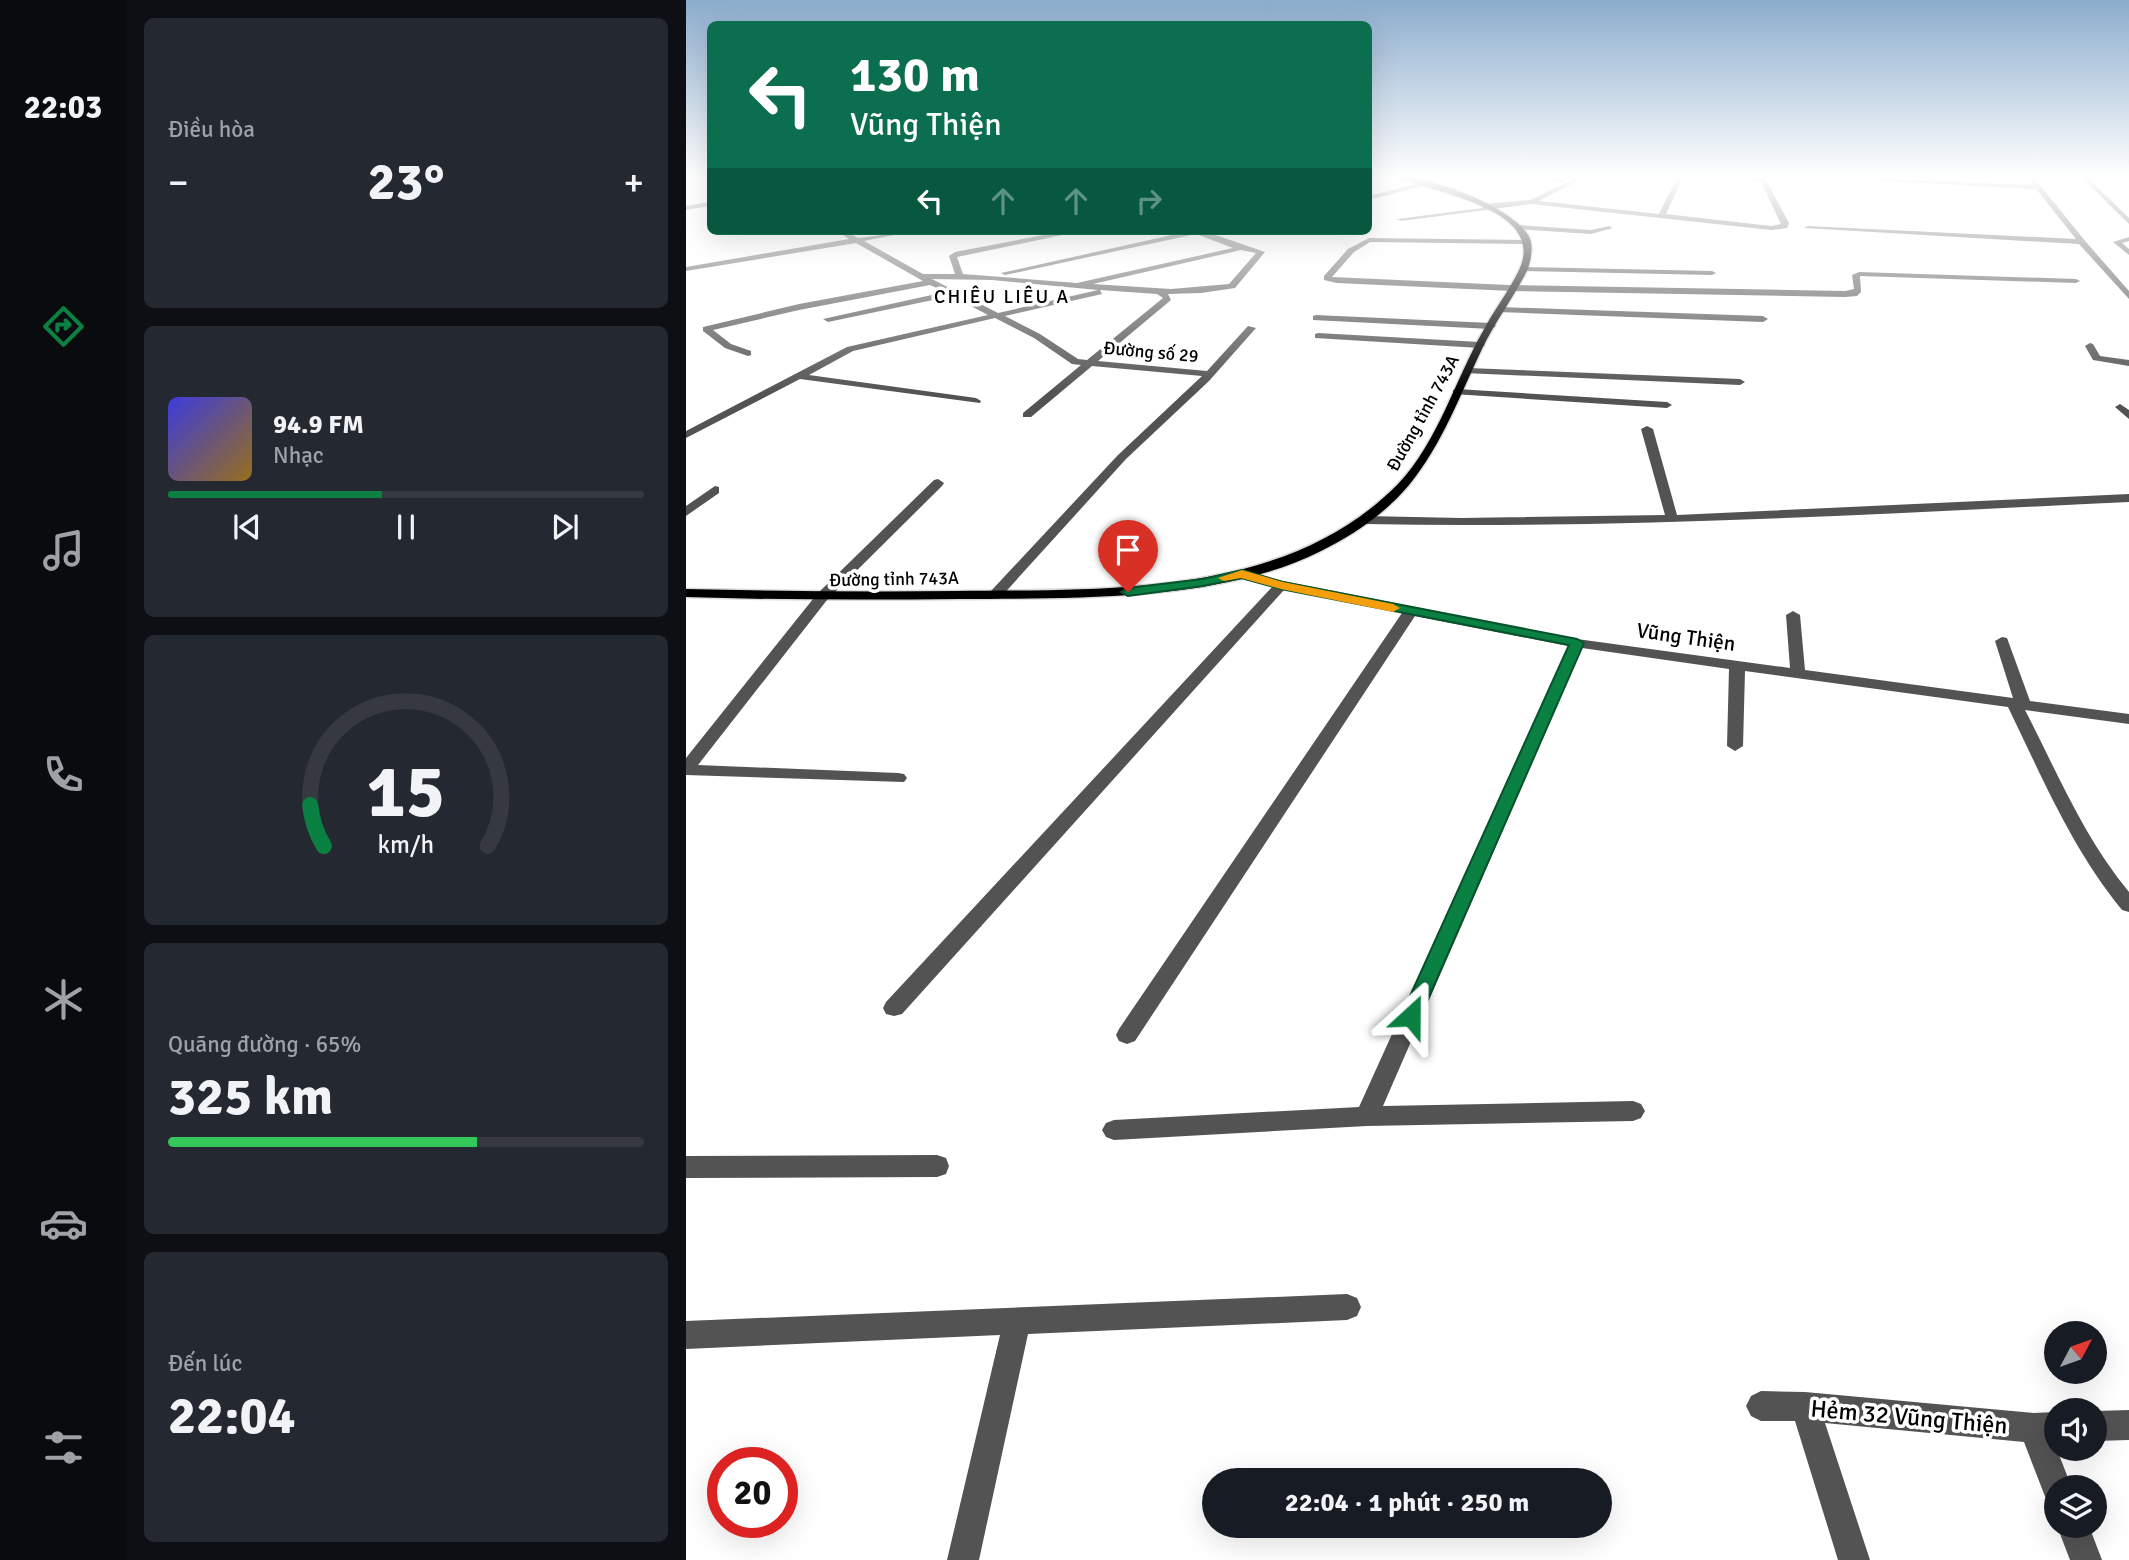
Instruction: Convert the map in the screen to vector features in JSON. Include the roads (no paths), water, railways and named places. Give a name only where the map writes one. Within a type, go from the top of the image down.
[{"type":"main road","name":"Đường tỉnh 743A","points":[[686,593],[822,597],[1128,592],[1242,574],[1304,553],[1366,520],[1403,485],[1419,463],[1480,345],[1524,269],[1526,248]]},
{"type":"street","points":[[686,269],[810,248]]},
{"type":"street","points":[[870,248],[921,277],[999,315]]},
{"type":"street","points":[[960,275],[953,256],[990,248]]},
{"type":"street","points":[[990,276],[1120,248]]},
{"type":"street","points":[[921,277],[990,276],[1078,285],[1115,288],[1161,293],[1222,288],[1237,283],[1261,252],[1241,248],[1078,285]]},
{"type":"street","points":[[1353,248],[1327,278],[1337,281],[1513,287],[1845,294],[1854,294],[1858,290],[1856,275],[1859,274],[2076,281]]},
{"type":"street","points":[[2086,248],[2129,296]]},
{"type":"street","points":[[1524,269],[1712,274]]},
{"type":"street","points":[[748,353],[728,346],[706,329],[785,310],[932,282]]},
{"type":"street","points":[[686,435],[850,349],[1115,288]]},
{"type":"street","points":[[828,319],[955,293]]},
{"type":"street","points":[[1027,415],[1168,298],[1161,293]]},
{"type":"street","points":[[1500,310],[1763,319]]},
{"type":"street","name":"Đường số 29","points":[[999,315],[1053,345],[1075,362],[1209,374]]},
{"type":"street","points":[[1316,318],[1491,326]]},
{"type":"street","points":[[995,595],[1122,457],[1209,374],[1251,328]]},
{"type":"street","points":[[1318,336],[1480,345]]},
{"type":"street","points":[[2090,346],[2096,358],[2129,363]]},
{"type":"street","points":[[1468,371],[1740,382]]},
{"type":"street","points":[[798,376],[976,401]]},
{"type":"street","points":[[1457,392],[1667,405]]},
{"type":"street","points":[[2120,407],[2129,416]]},
{"type":"street","points":[[1647,429],[1672,518]]},
{"type":"street","points":[[687,765],[822,597],[939,483]]},
{"type":"street","points":[[686,512],[715,490]]},
{"type":"street","points":[[1366,520],[1672,518],[2129,498]]},
{"type":"street","name":"Vũng Thiện","points":[[1242,574],[1281,585],[1410,612],[1577,643],[2129,719]]},
{"type":"street","points":[[894,1008],[1281,585]]},
{"type":"street","points":[[1126,1035],[1410,612]]},
{"type":"street","points":[[1793,615],[1797,674]]},
{"type":"street","points":[[2002,641],[2019,703],[2082,841],[2100,870],[2129,905]]},
{"type":"street","points":[[1367,1116],[1577,643]]},
{"type":"street","points":[[1735,746],[1737,666]]},
{"type":"street","points":[[687,765],[898,778]]},
{"type":"street","points":[[1114,1130],[1367,1116],[1633,1111]]},
{"type":"street","points":[[686,1167],[937,1166]]},
{"type":"street","points":[[686,1335],[1347,1307]]},
{"type":"street","points":[[963,1560],[1017,1321]]},
{"type":"street","name":"Hẻm 32 Vũng Thiện","points":[[1761,1406],[1805,1407],[2044,1428]]},
{"type":"street","points":[[1805,1407],[1854,1560]]},
{"type":"street","points":[[2107,1426],[2129,1425]]},
{"type":"street","points":[[2078,1538],[2086,1560]]},
{"type":"district","name":"CHIÊU LIÊU A","points":[[1002,296]]}]
